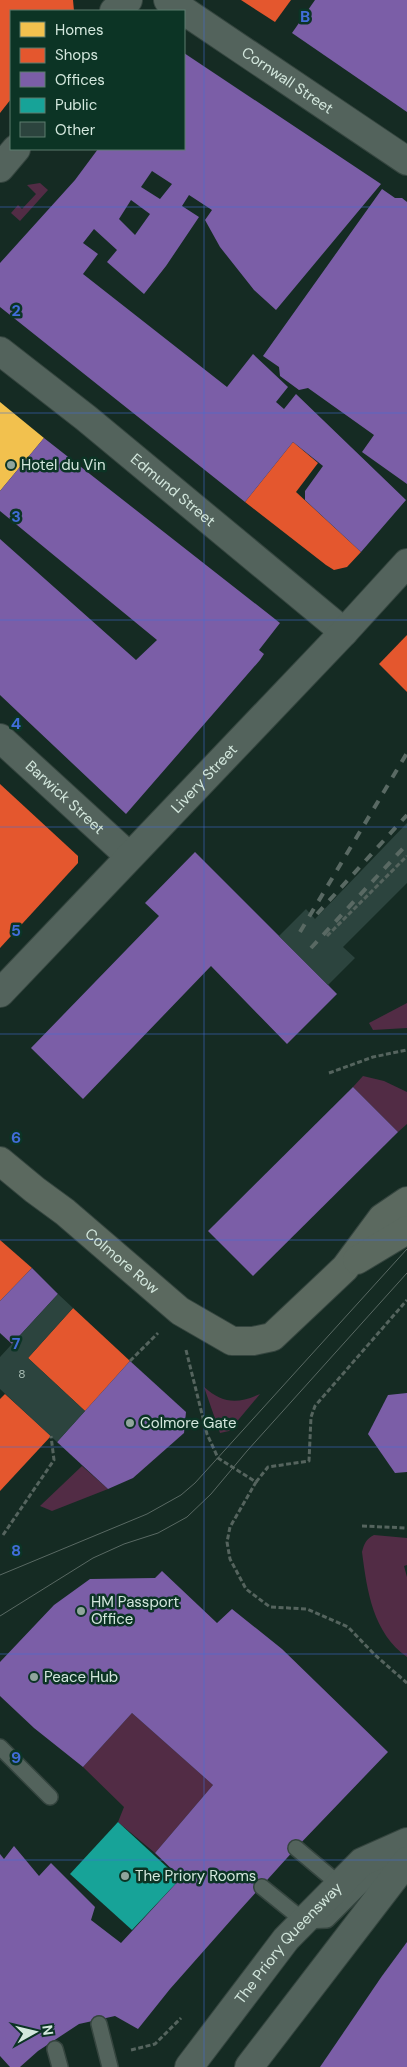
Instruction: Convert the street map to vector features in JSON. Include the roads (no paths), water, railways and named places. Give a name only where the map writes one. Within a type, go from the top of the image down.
[{"type":"street","points":[[115,10],[128,0]]},
{"type":"street","name":"Cornwall Street","points":[[168,0],[183,10]]},
{"type":"street","name":"Cornwall Street","points":[[185,11],[407,161]]},
{"type":"street","points":[[0,168],[15,150]]},
{"type":"street","name":"Edmund Street","points":[[0,352],[86,418],[344,632]]},
{"type":"street","name":"Livery Street","points":[[0,993],[344,632],[407,563]]},
{"type":"street","name":"Barwick Street","points":[[0,738],[129,856]]},
{"type":"street","name":"Colmore Row","points":[[2,1159],[35,1190],[65,1212],[184,1314],[232,1341],[253,1342],[272,1337],[345,1268]]},
{"type":"street","points":[[345,1268],[382,1218],[407,1201]]},
{"type":"street","points":[[345,1268],[407,1230]]},
{"type":"street","name":"The Priory Queensway","points":[[189,2067],[286,1939],[362,1862],[407,1842]]},
{"type":"street","points":[[249,2067],[407,1861]]},
{"type":"lane","points":[[0,1747],[50,1797]]},
{"type":"lane","points":[[296,1848],[340,1885],[369,1878]]},
{"type":"lane","points":[[262,1887],[304,1921],[327,1920],[369,1878],[407,1849]]},
{"type":"lane","points":[[99,2024],[110,2067]]},
{"type":"lane","points":[[55,2049],[60,2067]]},
{"type":"tram line","points":[[0,1575],[147,1514],[181,1495],[195,1483],[407,1249]]},
{"type":"tram line","points":[[0,1616],[93,1558],[124,1544],[158,1533],[187,1517],[211,1494],[247,1451],[407,1273]]},
{"type":"railway","points":[[300,932],[407,753]]},
{"type":"railway","points":[[317,914],[407,815]]},
{"type":"railway","points":[[311,948],[407,844]]},
{"type":"place","name":"Hotel du Vin","points":[[11,465]]},
{"type":"place","name":"Colmore Gate","points":[[130,1423]]},
{"type":"place","name":"HM Passport Office","points":[[81,1611]]},
{"type":"place","name":"Peace Hub","points":[[34,1677]]},
{"type":"place","name":"The Priory Rooms","points":[[125,1876]]}]
